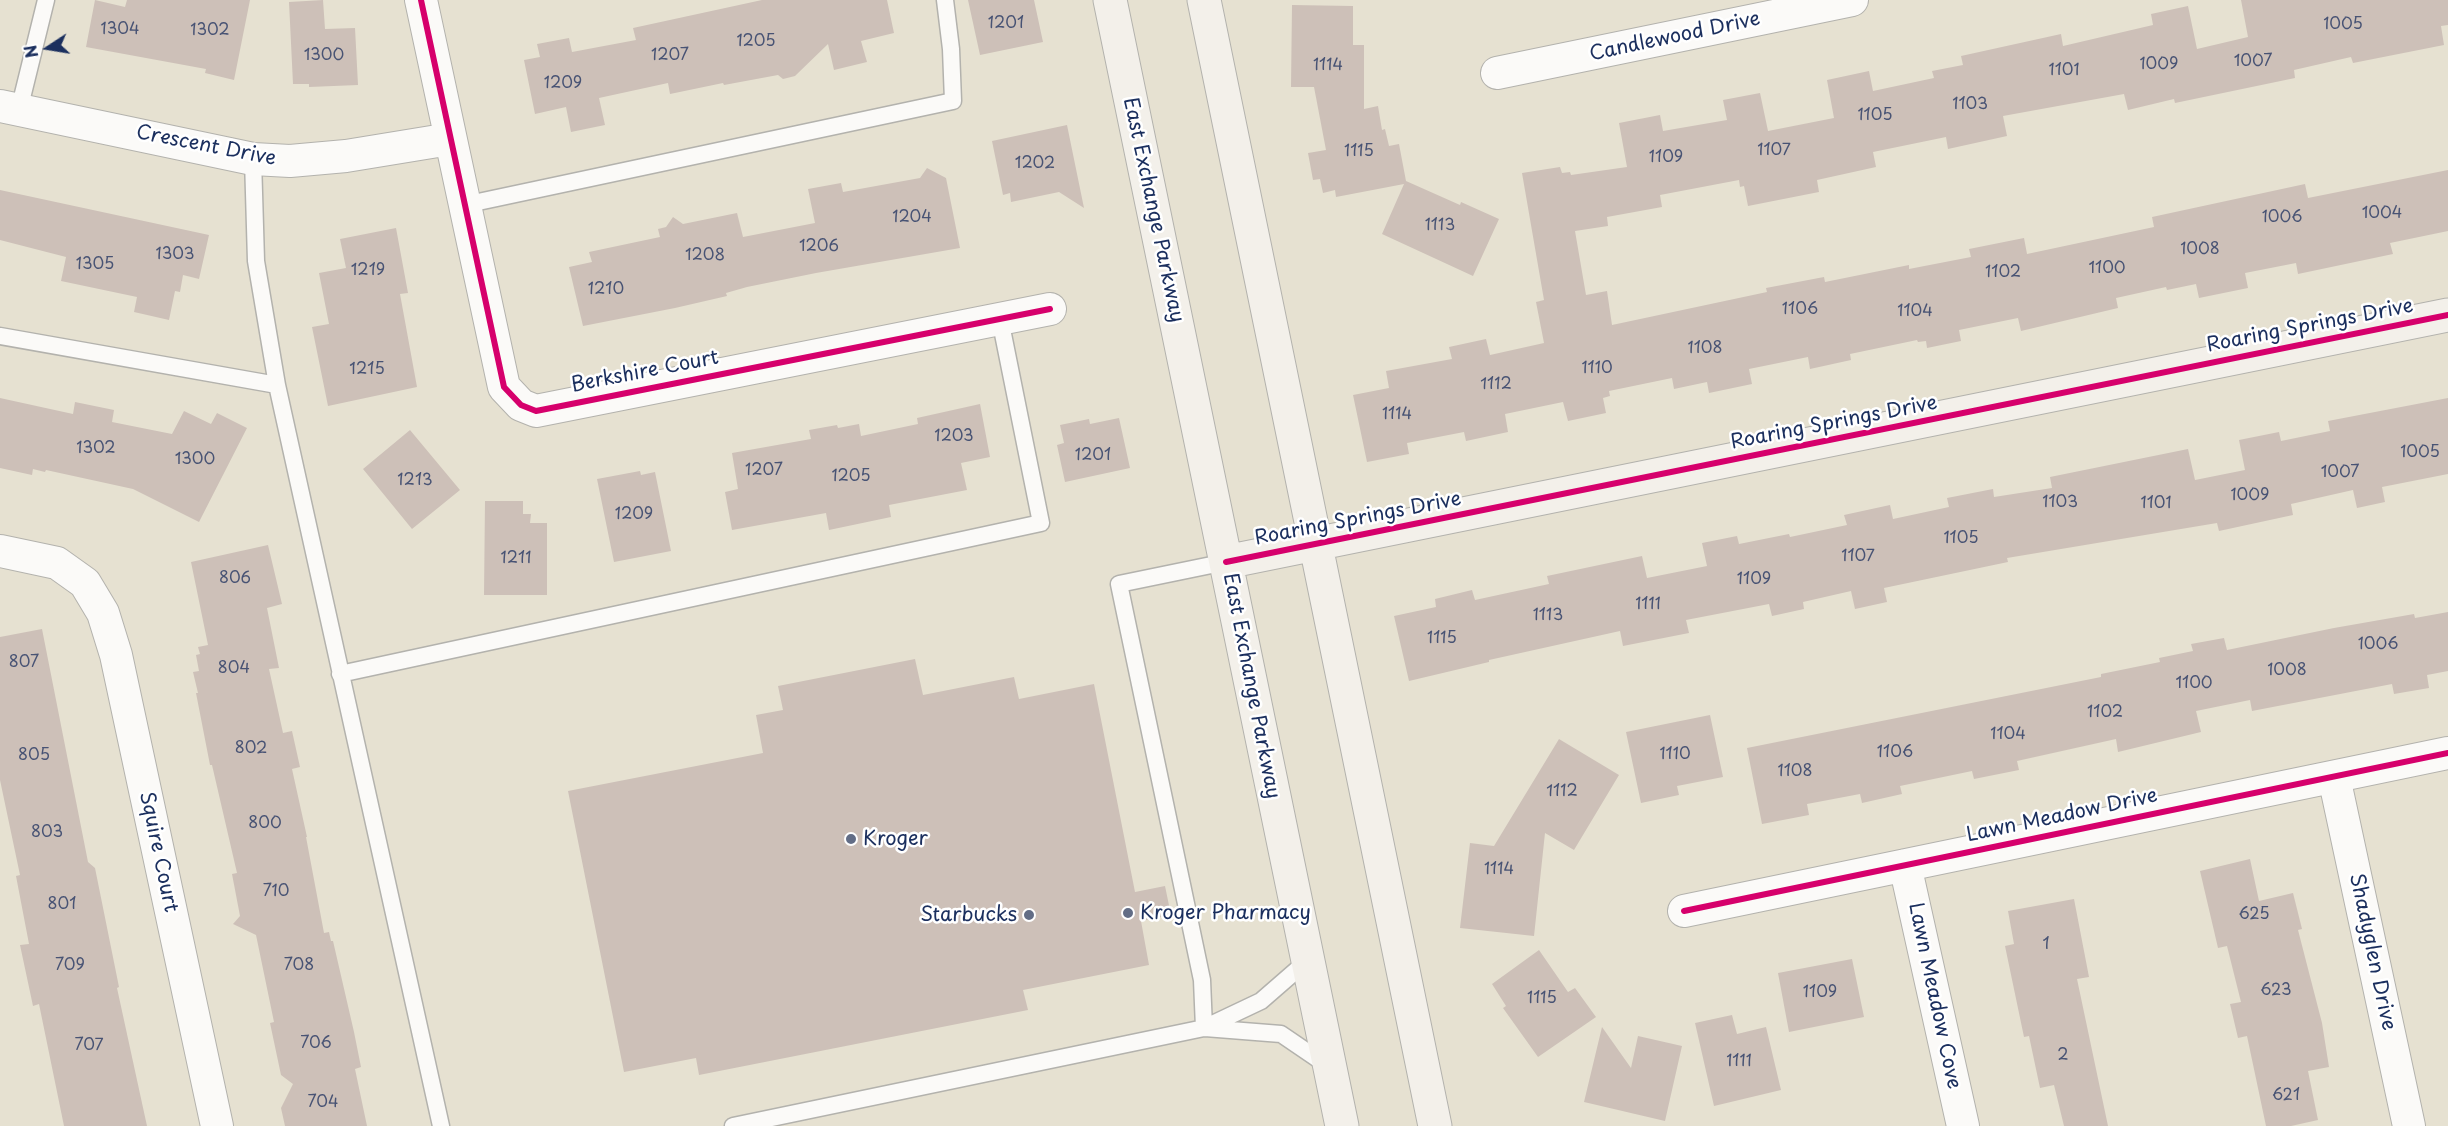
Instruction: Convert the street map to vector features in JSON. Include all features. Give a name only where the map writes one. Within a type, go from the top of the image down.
[{"type":"main road","name":"East Exchange Parkway","points":[[1110,0],[1342,1126]]},
{"type":"main road","points":[[1204,0],[1314,545],[1436,1126]]},
{"type":"main road","name":"Roaring Springs Drive","points":[[1226,562],[2448,315]]},
{"type":"street","name":"Berkshire Court","points":[[421,0],[504,387],[521,405],[536,411],[1050,309]]},
{"type":"street","name":"Candlewood Drive","points":[[1497,73],[1852,0]]},
{"type":"street","name":"Crescent Drive","points":[[9,108],[253,159],[290,161],[346,156],[450,139]]},
{"type":"street","name":"Squire Court","points":[[0,551],[57,563],[85,583],[103,613],[116,655],[217,1126]]},
{"type":"street","name":"Lawn Meadow Drive","points":[[1684,912],[2448,753]]},
{"type":"street","name":"Shadyglen Drive","points":[[2334,777],[2409,1126]]},
{"type":"street","name":"Lawn Meadow Cove","points":[[1905,865],[1963,1126]]},
{"type":"lane","points":[[9,108],[46,0]]},
{"type":"lane","points":[[464,205],[953,101],[951,49],[945,0]]},
{"type":"lane","points":[[253,159],[256,261],[277,385],[441,1126]]},
{"type":"lane","points":[[340,674],[1041,523],[1000,319]]},
{"type":"lane","points":[[0,336],[277,385]]},
{"type":"lane","points":[[1204,1028],[1202,980],[1119,584],[1226,562]]},
{"type":"lane","points":[[733,1126],[1204,1028],[1261,1001],[1307,961]]},
{"type":"lane","points":[[1204,1028],[1281,1034],[1330,1068]]},
{"type":"building","points":[[95,0],[125,7],[127,0],[250,0],[234,80],[205,73],[206,69],[86,47]]},
{"type":"building","points":[[323,0],[325,29],[355,28],[358,85],[309,87],[309,84],[293,84],[289,2]]},
{"type":"building","points":[[762,0],[887,0],[894,33],[861,41],[867,62],[834,70],[828,44],[795,76],[783,79],[778,75],[670,94],[668,83],[599,98],[605,125],[571,132],[566,107],[535,114],[524,60],[540,57],[537,44],[569,38],[572,52],[636,40],[633,28]]},
{"type":"building","points":[[968,0],[1034,0],[1043,42],[980,55]]},
{"type":"building","points":[[2241,0],[2448,0],[2448,25],[2441,26],[2444,45],[2353,63],[2351,57],[2294,70],[2295,78],[2175,103],[2174,99],[2128,110],[2124,94],[2003,116],[2007,136],[1948,149],[1946,137],[1873,152],[1876,167],[1817,180],[1819,192],[1748,206],[1744,186],[1740,187],[1739,180],[1660,195],[1662,207],[1607,217],[1608,226],[1575,231],[1586,295],[1607,291],[1612,325],[1767,292],[1766,288],[1824,277],[1825,282],[1909,265],[1909,269],[1971,257],[1969,249],[2024,238],[2027,254],[2154,227],[2152,217],[2305,184],[2308,198],[2448,170],[2448,231],[2390,243],[2393,254],[2298,274],[2296,263],[2245,273],[2248,288],[2199,298],[2196,284],[2167,290],[2166,287],[2116,298],[2118,308],[2021,331],[2018,318],[1959,330],[1961,341],[1927,348],[1926,341],[1918,342],[1917,340],[1850,354],[1851,360],[1810,369],[1808,357],[1749,369],[1752,384],[1709,393],[1707,382],[1674,389],[1672,378],[1609,391],[1610,396],[1603,398],[1606,413],[1568,421],[1563,402],[1505,414],[1508,432],[1466,441],[1464,432],[1407,443],[1409,454],[1367,462],[1353,395],[1389,388],[1386,371],[1452,359],[1449,347],[1486,339],[1490,355],[1544,343],[1536,302],[1544,300],[1522,173],[1560,167],[1562,173],[1570,172],[1571,175],[1627,167],[1619,123],[1660,115],[1663,131],[1727,120],[1723,100],[1760,93],[1768,131],[1834,118],[1827,80],[1869,71],[1873,91],[1934,78],[1932,71],[1963,65],[1961,56],[2061,34],[2063,46],[2153,25],[2151,14],[2188,6],[2197,49],[2248,37]]},
{"type":"building","points":[[1292,5],[1353,6],[1353,45],[1364,45],[1364,109],[1378,106],[1382,130],[1385,129],[1389,146],[1399,144],[1406,181],[1499,219],[1473,276],[1382,234],[1404,184],[1336,197],[1335,190],[1323,193],[1320,179],[1313,180],[1308,153],[1326,150],[1314,87],[1291,87]]},
{"type":"building","points":[[1067,125],[1084,208],[1059,192],[1011,202],[1010,193],[1003,195],[992,141]]},
{"type":"building","points":[[927,168],[946,178],[960,248],[747,287],[726,293],[727,296],[583,326],[569,267],[592,262],[589,252],[660,237],[658,229],[666,227],[673,217],[683,224],[737,213],[743,237],[815,223],[808,189],[841,183],[843,192],[920,178]]},
{"type":"building","points":[[0,190],[209,235],[199,279],[183,275],[180,292],[175,291],[169,320],[134,312],[137,297],[61,281],[66,257],[0,240]]},
{"type":"building","points":[[396,228],[408,293],[400,294],[417,387],[328,406],[312,327],[329,324],[319,273],[346,268],[340,239]]},
{"type":"building","points":[[0,398],[73,414],[75,402],[114,410],[112,422],[172,434],[184,411],[211,424],[217,413],[247,428],[199,522],[133,489],[46,470],[45,472],[33,469],[32,475],[0,468]]},
{"type":"building","points":[[2448,398],[2448,474],[2382,487],[2385,502],[2357,508],[2353,490],[2291,504],[2293,515],[2219,531],[2217,523],[2007,558],[2008,562],[1884,588],[1887,602],[1855,609],[1851,591],[1803,602],[1804,609],[1772,616],[1769,604],[1686,620],[1689,633],[1623,646],[1620,631],[1489,660],[1489,662],[1409,681],[1394,616],[1436,607],[1435,599],[1472,590],[1475,600],[1549,584],[1547,576],[1642,556],[1647,578],[1707,566],[1702,543],[1737,536],[1739,544],[1789,534],[1790,537],[1847,525],[1844,515],[1890,505],[1893,519],[1949,507],[1947,498],[1993,489],[1994,497],[2052,488],[2050,477],[2188,449],[2195,480],[2245,470],[2239,440],[2279,432],[2281,441],[2330,431],[2328,421]]},
{"type":"building","points":[[980,404],[990,457],[961,463],[967,490],[889,505],[891,517],[829,530],[826,513],[732,530],[725,492],[738,489],[732,453],[811,439],[809,430],[837,425],[838,428],[859,424],[861,436],[918,424],[917,418]]},
{"type":"building","points":[[1119,418],[1130,468],[1065,482],[1057,445],[1064,443],[1060,425],[1089,419],[1090,424]]},
{"type":"building","points":[[410,430],[460,490],[412,529],[363,469]]},
{"type":"building","points":[[640,471],[641,475],[655,472],[671,551],[614,562],[597,479]]},
{"type":"building","points":[[485,501],[523,501],[523,514],[531,514],[530,523],[547,523],[547,595],[484,595]]},
{"type":"building","points":[[268,545],[282,604],[267,608],[279,668],[269,669],[283,733],[292,731],[300,767],[292,769],[324,933],[329,932],[331,941],[333,941],[354,1032],[361,1067],[355,1069],[367,1126],[285,1126],[281,1108],[293,1084],[281,1075],[270,1023],[274,1022],[256,935],[233,924],[240,916],[232,874],[237,873],[212,765],[210,765],[193,672],[199,671],[196,655],[200,654],[198,647],[208,645],[191,562]]},
{"type":"building","points":[[2448,612],[2448,671],[2427,675],[2429,688],[2394,694],[2392,684],[2252,711],[2250,700],[2196,711],[2201,732],[2118,752],[2116,739],[2017,761],[2019,770],[1974,779],[1972,771],[1900,786],[1902,794],[1862,803],[1860,794],[1807,804],[1809,815],[1762,824],[1747,748],[2101,677],[2101,674],[2160,662],[2159,658],[2193,651],[2191,644],[2224,638],[2227,650],[2414,614],[2415,618]]},
{"type":"building","points":[[42,629],[88,862],[95,868],[119,987],[117,988],[147,1126],[64,1126],[39,1004],[33,1006],[20,945],[29,944],[16,876],[20,875],[0,780],[0,637]]},
{"type":"building","name":"Kroger","points":[[915,659],[923,695],[1014,677],[1019,699],[1094,684],[1135,892],[1165,886],[1171,915],[1141,921],[1149,965],[1023,990],[1028,1010],[699,1075],[696,1058],[624,1072],[568,791],[763,753],[756,715],[783,710],[778,686]]},
{"type":"building","points":[[1710,715],[1723,777],[1677,786],[1679,795],[1641,803],[1626,732]]},
{"type":"building","points":[[1559,739],[1619,775],[1574,850],[1545,833],[1534,936],[1460,928],[1470,843],[1494,846]]},
{"type":"building","points":[[2250,859],[2259,901],[2293,893],[2302,929],[2298,930],[2322,1023],[2329,1067],[2308,1071],[2318,1120],[2291,1126],[2266,1126],[2247,1036],[2238,1038],[2230,1004],[2241,1002],[2227,946],[2218,948],[2200,871]]},
{"type":"building","points":[[2074,899],[2089,977],[2077,979],[2108,1126],[2064,1126],[2054,1085],[2040,1088],[2029,1036],[2024,1037],[2005,946],[2014,944],[2008,911]]},
{"type":"building","points":[[1539,950],[1568,992],[1575,988],[1596,1017],[1538,1057],[1503,1008],[1506,1006],[1492,984]]},
{"type":"building","points":[[1852,959],[1864,1017],[1789,1032],[1778,973]]},
{"type":"building","points":[[1732,1015],[1737,1034],[1766,1027],[1781,1090],[1714,1106],[1695,1023]]},
{"type":"building","points":[[1602,1027],[1631,1068],[1638,1036],[1682,1046],[1665,1121],[1584,1102]]},
{"type":"cycle path","points":[[421,0],[504,387],[521,405],[536,411],[1050,309]]},
{"type":"cycle path","points":[[1226,562],[2448,315]]},
{"type":"cycle path","points":[[1684,911],[2448,753]]},
{"type":"place","name":"Kroger","points":[[851,839]]},
{"type":"place","name":"Kroger Pharmacy","points":[[1128,913]]},
{"type":"place","name":"Starbucks","points":[[1029,915]]}]
